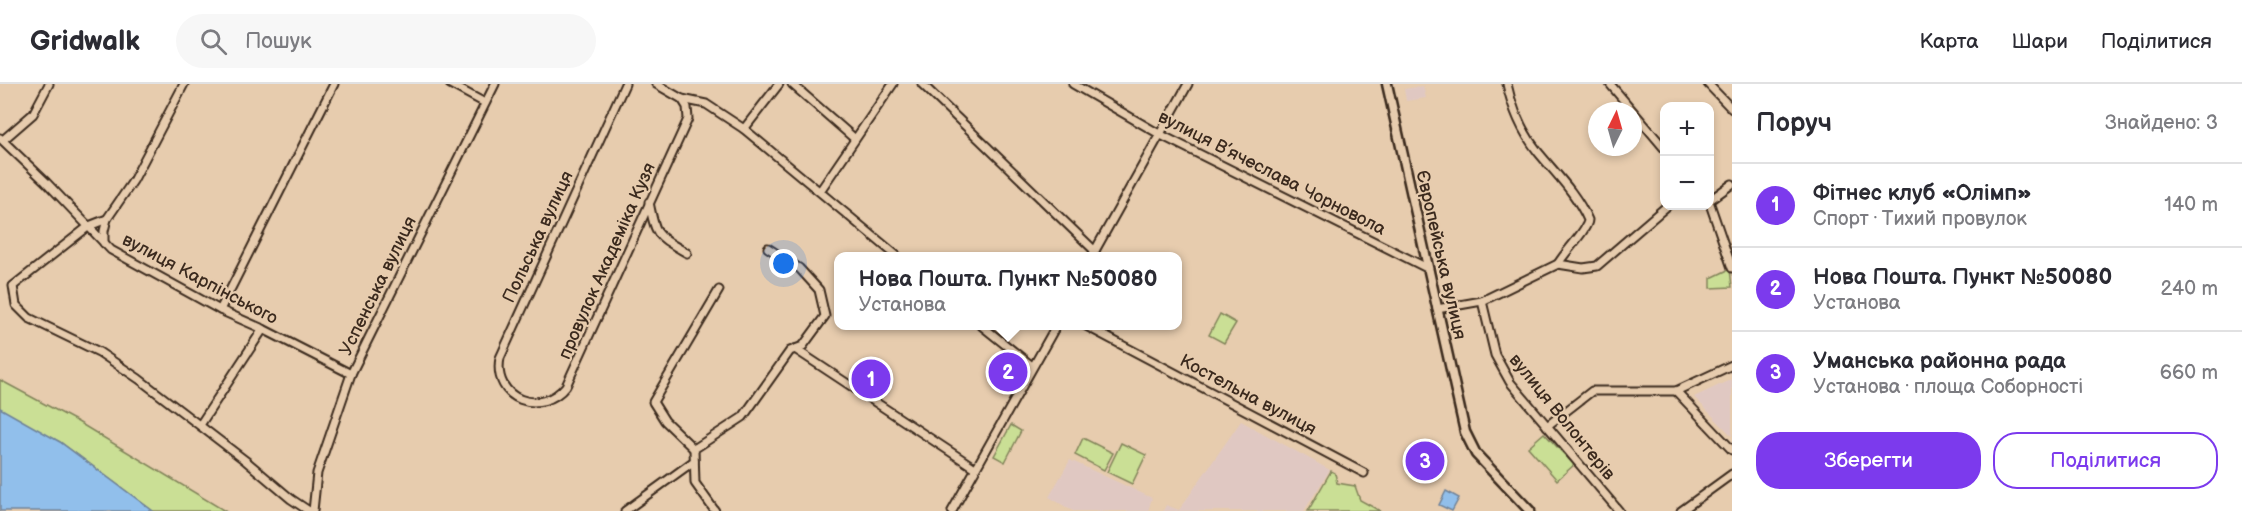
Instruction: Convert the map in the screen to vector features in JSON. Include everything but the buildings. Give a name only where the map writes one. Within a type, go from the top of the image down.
[{"type":"main road","name":"Європейська вулиця","points":[[1387,84],[1465,432],[1476,454],[1530,511]]},
{"type":"street","points":[[2,139],[33,114],[49,84]]},
{"type":"street","points":[[104,243],[104,231],[108,219],[133,181],[184,84]]},
{"type":"street","points":[[220,310],[334,84]]},
{"type":"street","points":[[450,84],[485,103]]},
{"type":"street","name":"Успенська вулиця","points":[[314,511],[317,473],[351,374],[495,84]]},
{"type":"street","name":"Польська вулиця","points":[[519,399],[503,384],[499,372],[500,358],[625,84]]},
{"type":"street","points":[[656,84],[682,99],[706,104],[744,129],[892,252]]},
{"type":"street","points":[[744,129],[779,84]]},
{"type":"street","points":[[792,84],[855,139]]},
{"type":"street","points":[[820,191],[893,84]]},
{"type":"street","points":[[922,84],[1091,252]]},
{"type":"street","name":"вулиця В’ячеслава Чорновола","points":[[1072,84],[1161,135],[1427,268]]},
{"type":"street","points":[[1094,252],[1188,84]]},
{"type":"street","points":[[1437,309],[1482,302],[1558,264],[1571,244],[1586,229],[1588,220],[1561,176],[1533,144],[1510,99],[1507,84]]},
{"type":"street","points":[[1610,84],[1660,142]]},
{"type":"street","points":[[1708,84],[1732,109]]},
{"type":"street","name":"провулок Академіка Кузя","points":[[519,399],[526,402],[541,402],[555,397],[566,386],[688,118],[687,107],[682,99]]},
{"type":"street","name":"вулиця Карпінського","points":[[2,139],[111,250],[220,310],[351,374]]},
{"type":"street","points":[[1714,199],[1732,184]]},
{"type":"street","points":[[649,202],[657,234],[663,240],[687,253]]},
{"type":"street","points":[[1558,264],[1583,268],[1597,266],[1662,210]]},
{"type":"street","points":[[1713,210],[1732,268]]},
{"type":"street","points":[[108,219],[89,226],[12,286],[16,305],[29,318],[99,352],[139,379],[309,511]]},
{"type":"street","points":[[694,449],[743,417],[790,351],[803,346],[825,315],[819,290],[799,268],[768,248]]},
{"type":"street","points":[[715,511],[695,483],[694,449],[665,421],[653,402],[719,290]]},
{"type":"street","name":"вулиця Волонтерів","points":[[1482,302],[1498,364],[1546,426],[1619,511]]},
{"type":"street","points":[[200,425],[263,330]]},
{"type":"street","points":[[987,330],[1032,366]]},
{"type":"street","points":[[952,511],[1054,330]]},
{"type":"street","name":"Костельна вулиця","points":[[1094,330],[1364,474]]},
{"type":"street","points":[[795,349],[975,468]]},
{"type":"street","points":[[1546,426],[1592,391],[1676,391],[1732,365]]},
{"type":"street","points":[[1676,391],[1732,450]]},
{"type":"street","points":[[625,511],[694,461]]},
{"type":"street","points":[[1681,511],[1732,474]]},
{"type":"shaded area","points":[[1423,86],[1426,98],[1406,101],[1404,89]]},
{"type":"shaded area","points":[[1732,379],[1732,436],[1694,397]]},
{"type":"shaded area","points":[[1241,421],[1330,470],[1304,511],[1163,511],[1166,505],[1179,510]]},
{"type":"shaded area","points":[[1070,460],[1152,498],[1148,511],[1073,511],[1049,497]]},
{"type":"green space","points":[[1730,269],[1732,287],[1711,288],[1711,278]]},
{"type":"green space","points":[[1220,314],[1236,323],[1224,343],[1209,335]]},
{"type":"green space","points":[[0,380],[78,422],[225,511],[153,511],[60,442],[4,413],[0,408]]},
{"type":"green space","points":[[1011,425],[1021,431],[1005,462],[994,456]]},
{"type":"green space","points":[[1544,433],[1574,465],[1557,480],[1528,447]]},
{"type":"green space","points":[[1083,438],[1113,453],[1104,470],[1075,455]]},
{"type":"green space","points":[[1121,443],[1146,455],[1132,484],[1107,472]]},
{"type":"green space","points":[[1331,471],[1335,473],[1337,483],[1355,486],[1360,500],[1380,511],[1308,511]]},
{"type":"water","points":[[0,408],[60,442],[153,511],[0,511]]},
{"type":"water","points":[[1446,491],[1459,498],[1452,511],[1439,505]]},
{"type":"place","name":"Нова Пошта. Пункт №50080","points":[[1008,372]]},
{"type":"place","name":"Фітнес клуб «Олімп»","points":[[871,379]]},
{"type":"place","name":"Уманська районна рада","points":[[1425,461]]}]
